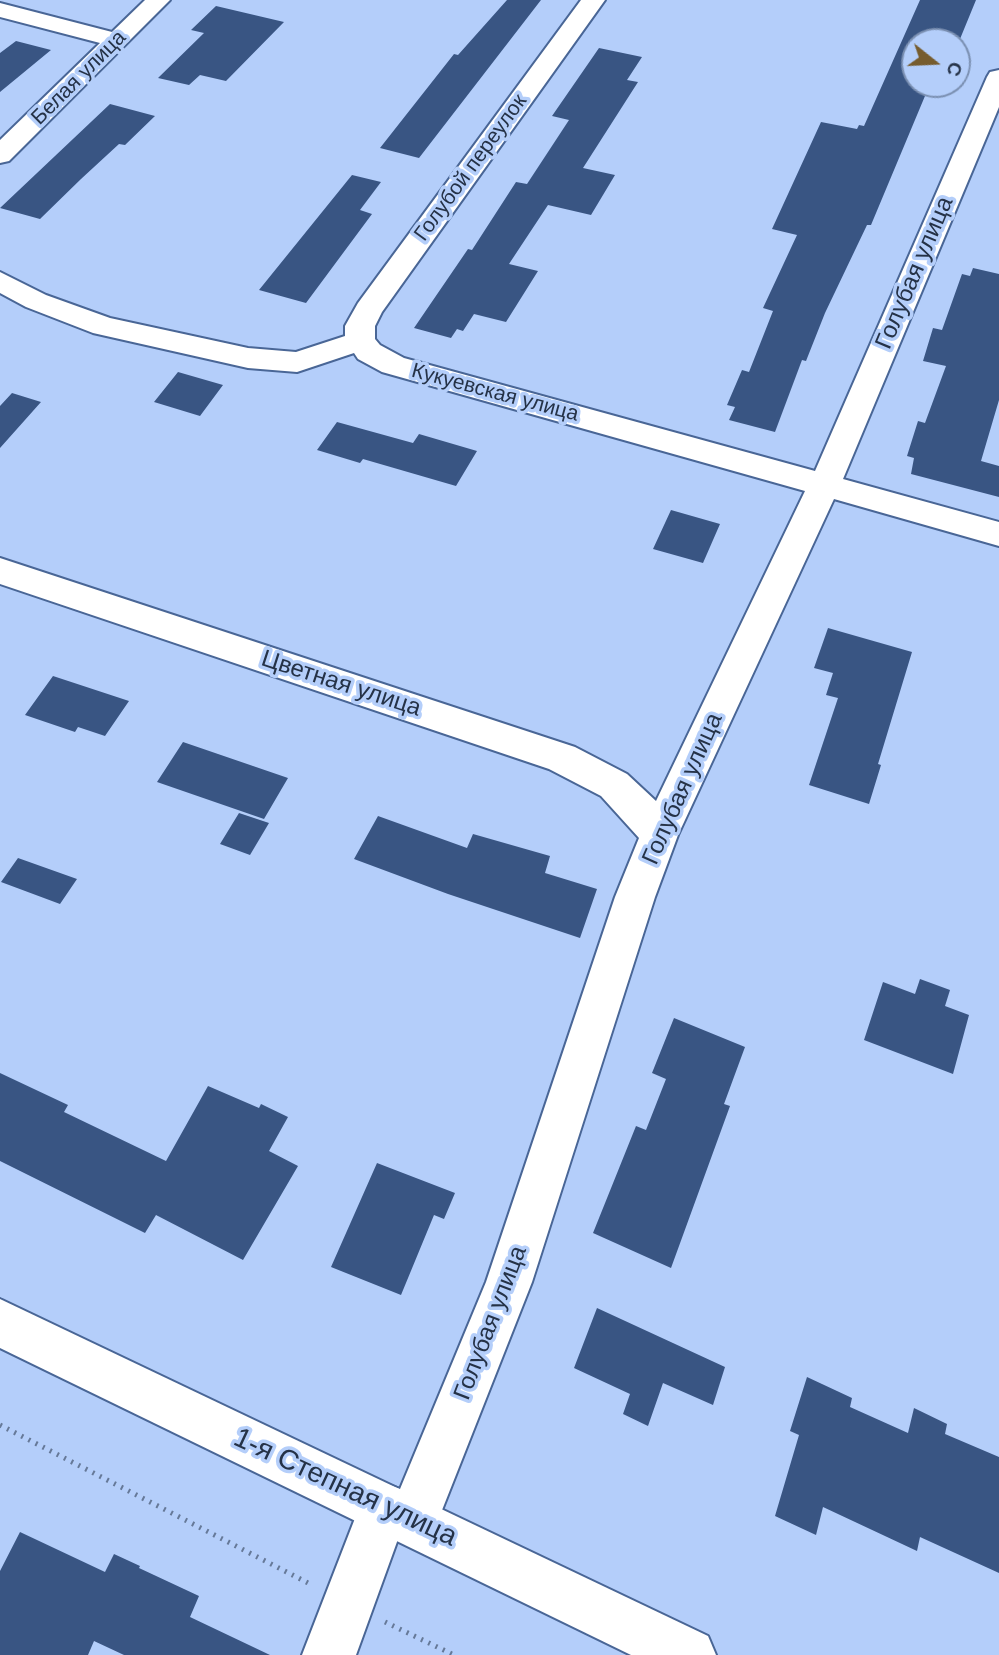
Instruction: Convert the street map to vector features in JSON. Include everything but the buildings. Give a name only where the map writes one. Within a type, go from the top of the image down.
[{"type":"street","name":"Белая улица","points":[[0,155],[158,0]]},
{"type":"street","name":"Голубой переулок","points":[[360,341],[360,326],[368,310],[593,0]]},
{"type":"street","points":[[0,10],[116,40]]},
{"type":"street","name":"Голубая улица","points":[[329,1655],[349,1604],[399,1514],[509,1282],[635,897],[659,835],[825,484],[999,77]]},
{"type":"street","points":[[0,281],[36,302],[103,326],[248,358],[297,362],[360,341]]},
{"type":"street","name":"Кукуевская улица","points":[[360,341],[369,352],[393,365],[999,534]]},
{"type":"street","name":"Цветная улица","points":[[0,571],[562,758],[614,785],[641,810],[659,835]]},
{"type":"street","name":"1-я Степная улица","points":[[0,1323],[689,1655]]},
{"type":"path","points":[[0,1425],[454,1655]]}]
